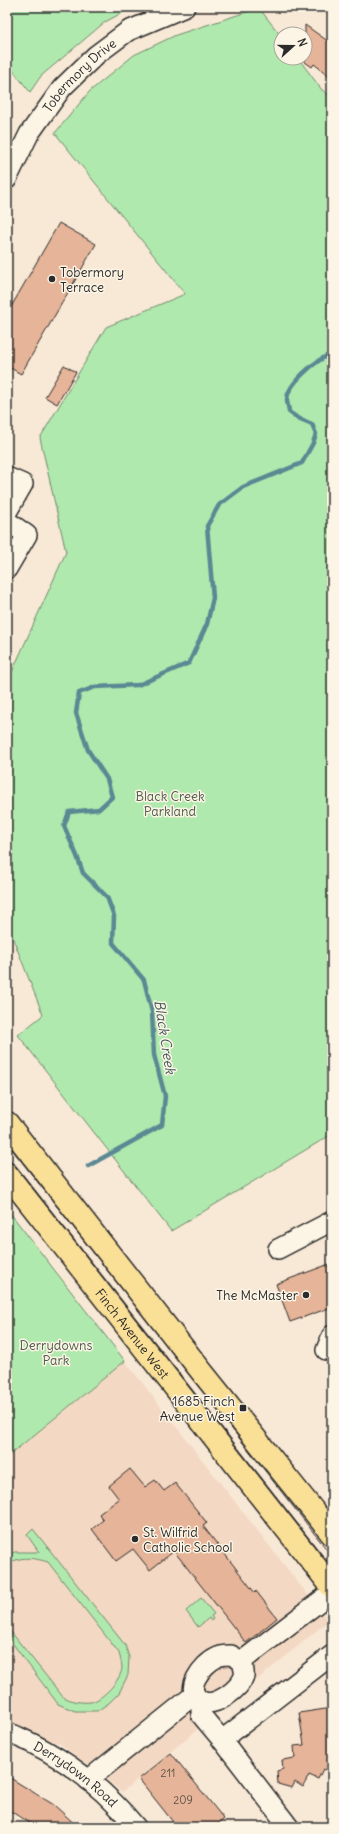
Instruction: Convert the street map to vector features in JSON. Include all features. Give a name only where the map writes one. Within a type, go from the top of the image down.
[{"type":"main road","points":[[7,1122],[207,1378],[332,1534]]},
{"type":"main road","name":"Finch Avenue West","points":[[7,1174],[332,1587]]},
{"type":"street","name":"Tobermory Drive","points":[[7,179],[32,130],[62,88],[96,55],[128,31],[185,7]]},
{"type":"street","points":[[7,476],[23,484],[7,512]]},
{"type":"street","points":[[7,521],[26,534],[7,569]]},
{"type":"street","points":[[278,1249],[332,1221]]},
{"type":"street","points":[[332,1335],[326,1350],[332,1349]]},
{"type":"street","points":[[242,1661],[332,1592]]},
{"type":"street","points":[[242,1661],[231,1655],[217,1657],[203,1667],[194,1681],[201,1714],[290,1827]]},
{"type":"street","points":[[222,1740],[332,1655]]},
{"type":"street","points":[[198,1697],[208,1703],[226,1696],[240,1684],[244,1674],[242,1661]]},
{"type":"street","points":[[88,1780],[198,1697]]},
{"type":"street","name":"Derrydown Road","points":[[7,1732],[29,1741],[62,1760],[105,1794],[136,1827]]},
{"type":"shaded area","name":"St. Wilfrid Catholic School","points":[[125,1361],[328,1621],[122,1792],[61,1744],[7,1724],[7,1457]]},
{"type":"green space","points":[[7,7],[133,7],[105,22],[41,76],[30,92],[7,63]]},
{"type":"green space","name":"Black Creek Parkland","points":[[259,8],[273,26],[273,66],[304,66],[322,90],[332,97],[332,1134],[171,1231],[18,1035],[43,1015],[7,923],[7,683],[66,552],[40,438],[106,327],[185,294],[55,133],[90,91],[134,55],[176,35]]},
{"type":"green space","name":"Derrydowns Park","points":[[7,1209],[125,1361],[7,1457]]},
{"type":"green space","points":[[33,1529],[125,1645],[129,1657],[128,1675],[119,1693],[109,1703],[97,1711],[75,1711],[58,1704],[7,1636],[7,1627],[63,1697],[70,1700],[91,1702],[100,1698],[115,1684],[121,1673],[122,1666],[119,1653],[48,1562],[27,1558],[17,1560],[7,1565],[7,1557],[14,1552],[39,1552],[27,1535]]},
{"type":"green space","points":[[201,1598],[214,1614],[211,1616],[213,1619],[211,1621],[209,1618],[198,1627],[186,1611]]},
{"type":"building","points":[[313,31],[332,44],[332,78],[314,64],[313,66]]},
{"type":"building","name":"Tobermory Terrace","points":[[59,223],[96,244],[21,374],[7,366],[7,314]]},
{"type":"building","points":[[64,365],[76,372],[57,404],[45,397]]},
{"type":"building","name":"The McMaster","points":[[332,1263],[332,1307],[290,1322],[276,1284]]},
{"type":"building","points":[[130,1469],[145,1487],[155,1480],[164,1491],[175,1483],[207,1523],[203,1526],[255,1593],[256,1591],[277,1618],[246,1643],[174,1551],[150,1570],[133,1549],[116,1561],[92,1529],[103,1520],[99,1514],[119,1499],[109,1486]]},
{"type":"building","points":[[332,1708],[332,1773],[323,1769],[318,1779],[309,1775],[303,1787],[295,1782],[292,1788],[278,1784],[277,1771],[283,1769],[282,1760],[295,1758],[294,1746],[304,1745],[299,1713]]},
{"type":"building","points":[[171,1753],[224,1819],[215,1827],[177,1827],[139,1779]]},
{"type":"building","points":[[7,1776],[54,1805],[78,1827],[36,1827],[7,1809]]},
{"type":"waterway","name":"Black Creek","points":[[88,1166],[162,1125],[165,1096],[154,1055],[152,1012],[144,980],[113,943],[114,916],[107,897],[83,873],[64,826],[69,812],[99,809],[112,797],[107,779],[88,750],[76,713],[79,693],[95,687],[138,685],[189,663],[207,624],[213,598],[207,526],[219,505],[243,487],[302,463],[313,443],[316,434],[312,424],[289,412],[287,400],[288,394],[304,372],[326,356],[332,354]]},
{"type":"tram line","points":[[7,1143],[332,1556]]},
{"type":"tram line","points":[[7,1156],[332,1569]]},
{"type":"place","name":"Tobermory Terrace","points":[[52,279]]},
{"type":"place","name":"The McMaster","points":[[306,1295]]},
{"type":"place","name":"1685 Finch Avenue West","points":[[243,1408]]},
{"type":"place","name":"St. Wilfrid Catholic School","points":[[135,1539]]}]
